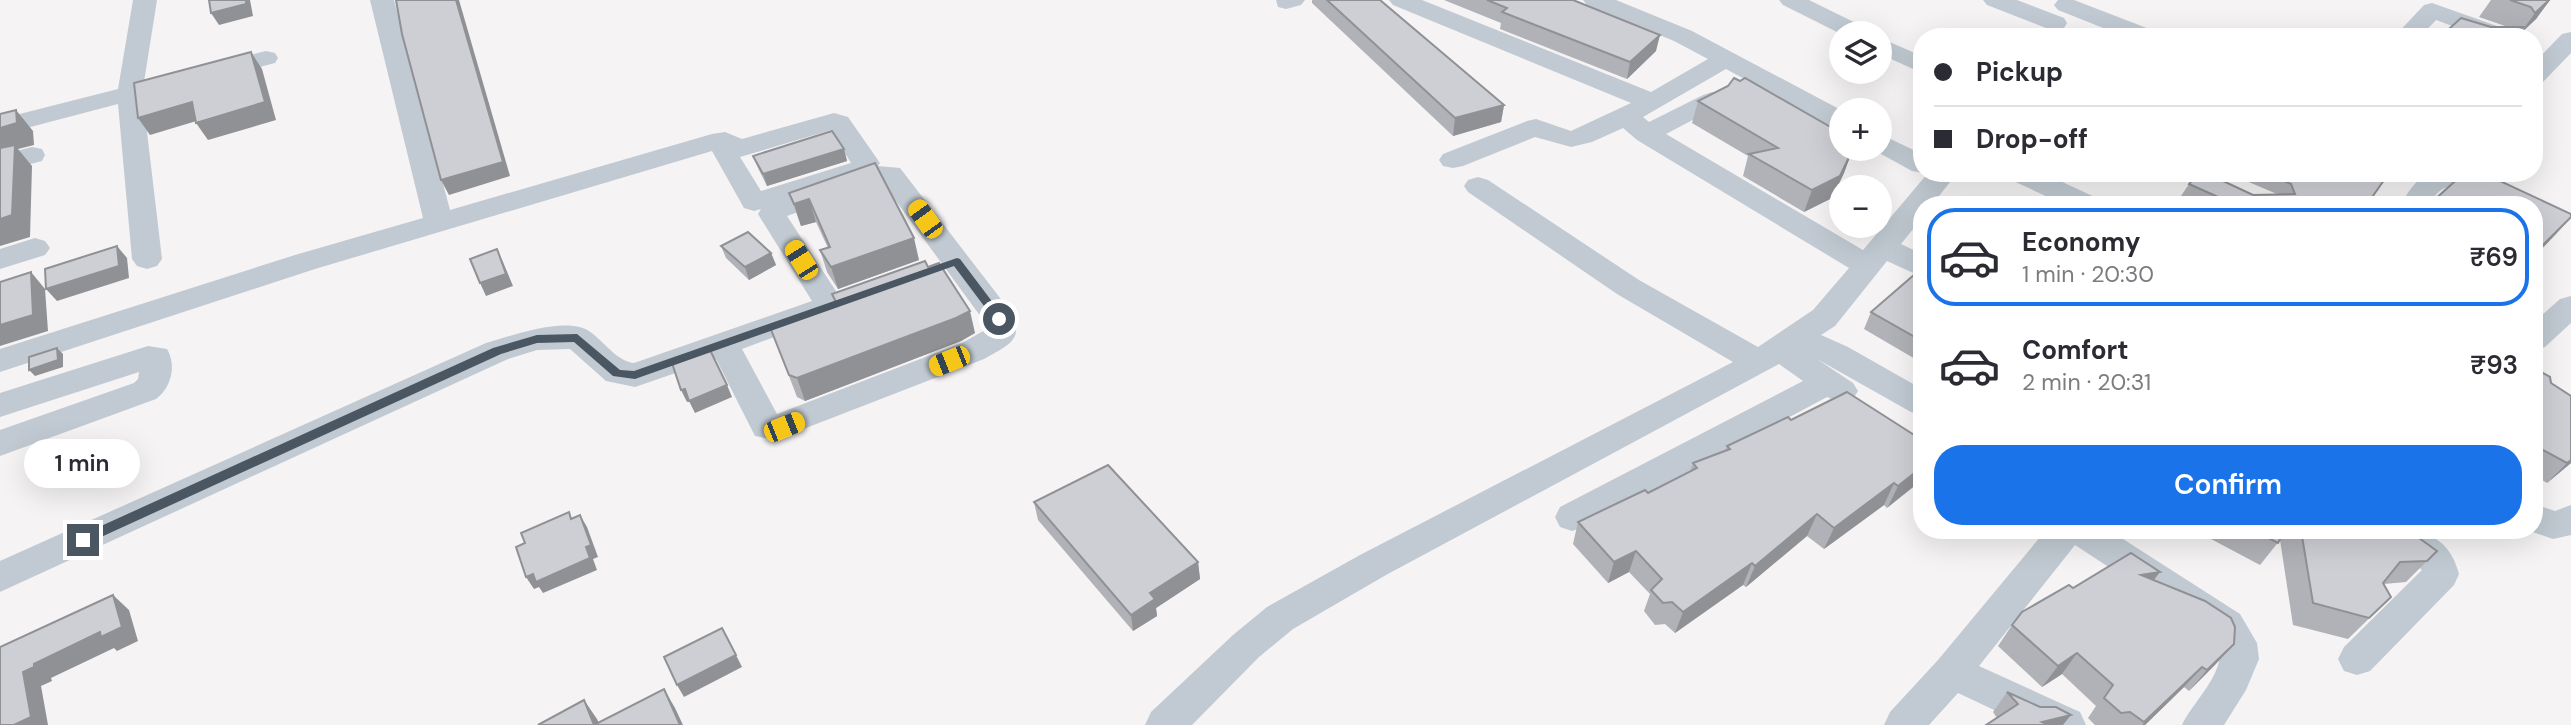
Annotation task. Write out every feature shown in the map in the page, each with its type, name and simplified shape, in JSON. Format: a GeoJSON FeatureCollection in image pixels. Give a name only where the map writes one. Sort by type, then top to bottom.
{"type":"FeatureCollection","features":[{"type":"Feature","properties":{"kind":"street"},"geometry":{"type":"LineString","coordinates":[[145,0],[130,92],[147,259]]}},
{"type":"Feature","properties":{"kind":"street"},"geometry":{"type":"LineString","coordinates":[[382,0],[439,223]]}},
{"type":"Feature","properties":{"kind":"street"},"geometry":{"type":"LineString","coordinates":[[1376,0],[1417,34]]}},
{"type":"Feature","properties":{"kind":"street"},"geometry":{"type":"LineString","coordinates":[[1401,0],[1650,102]]}},
{"type":"Feature","properties":{"kind":"street"},"geometry":{"type":"LineString","coordinates":[[1595,0],[1683,36],[1829,115]]}},
{"type":"Feature","properties":{"kind":"street"},"geometry":{"type":"LineString","coordinates":[[1791,0],[1833,21]]}},
{"type":"Feature","properties":{"kind":"street"},"geometry":{"type":"LineString","coordinates":[[1995,0],[2110,28]]}},
{"type":"Feature","properties":{"kind":"street"},"geometry":{"type":"LineString","coordinates":[[2415,28],[2432,10],[2481,28]]}},
{"type":"Feature","properties":{"kind":"street"},"geometry":{"type":"LineString","coordinates":[[2543,66],[2560,44]]}},
{"type":"Feature","properties":{"kind":"street"},"geometry":{"type":"LineString","coordinates":[[1892,51],[1913,62]]}},
{"type":"Feature","properties":{"kind":"street"},"geometry":{"type":"LineString","coordinates":[[0,127],[266,58]]}},
{"type":"Feature","properties":{"kind":"street"},"geometry":{"type":"LineString","coordinates":[[1453,160],[1528,128],[1535,127],[1574,140],[1625,116],[1726,59]]}},
{"type":"Feature","properties":{"kind":"street"},"geometry":{"type":"LineString","coordinates":[[1646,134],[1712,100]]}},
{"type":"Feature","properties":{"kind":"street"},"geometry":{"type":"LineString","coordinates":[[1508,111],[1528,128]]}},
{"type":"Feature","properties":{"kind":"street"},"geometry":{"type":"LineString","coordinates":[[1625,116],[1646,134],[1874,256],[1913,265]]}},
{"type":"Feature","properties":{"kind":"street"},"geometry":{"type":"LineString","coordinates":[[0,361],[191,298],[720,140],[729,142],[733,148],[738,149],[834,121],[839,123],[866,163],[861,169],[754,202],[724,153],[733,148]]}},
{"type":"Feature","properties":{"kind":"street"},"geometry":{"type":"LineString","coordinates":[[1892,151],[1913,166]]}},
{"type":"Feature","properties":{"kind":"street"},"geometry":{"type":"LineString","coordinates":[[0,164],[32,155]]}},
{"type":"Feature","properties":{"kind":"street"},"geometry":{"type":"LineString","coordinates":[[0,577],[497,351],[537,339],[577,338],[617,373],[635,375],[843,300],[772,214],[775,210],[882,173],[890,174],[944,265],[999,319],[1001,335],[973,351],[784,427],[766,427],[724,344]]}},
{"type":"Feature","properties":{"kind":"street"},"geometry":{"type":"LineString","coordinates":[[1922,196],[1933,182]]}},
{"type":"Feature","properties":{"kind":"street"},"geometry":{"type":"LineString","coordinates":[[2039,182],[2070,196]]}},
{"type":"Feature","properties":{"kind":"street"},"geometry":{"type":"LineString","coordinates":[[2417,196],[2425,186],[2433,182]]}},
{"type":"Feature","properties":{"kind":"street"},"geometry":{"type":"LineString","coordinates":[[2473,182],[2508,196]]}},
{"type":"Feature","properties":{"kind":"street"},"geometry":{"type":"LineString","coordinates":[[1478,186],[1628,287],[1789,342],[1913,378]]}},
{"type":"Feature","properties":{"kind":"street"},"geometry":{"type":"LineString","coordinates":[[1165,725],[1246,646],[1280,618],[1373,565],[1789,342],[1874,256],[1913,207]]}},
{"type":"Feature","properties":{"kind":"street"},"geometry":{"type":"LineString","coordinates":[[0,259],[35,248]]}},
{"type":"Feature","properties":{"kind":"street"},"geometry":{"type":"LineString","coordinates":[[2543,331],[2571,306]]}},
{"type":"Feature","properties":{"kind":"street"},"geometry":{"type":"LineString","coordinates":[[1789,342],[1828,382],[1862,404]]}},
{"type":"Feature","properties":{"kind":"street"},"geometry":{"type":"LineString","coordinates":[[1789,342],[1837,355],[1913,399]]}},
{"type":"Feature","properties":{"kind":"street"},"geometry":{"type":"LineString","coordinates":[[0,405],[148,357],[156,357],[154,384],[145,391],[0,443]]}},
{"type":"Feature","properties":{"kind":"street"},"geometry":{"type":"LineString","coordinates":[[1572,517],[1828,382]]}},
{"type":"Feature","properties":{"kind":"street"},"geometry":{"type":"LineString","coordinates":[[2543,521],[2562,526],[2571,519]]}},
{"type":"Feature","properties":{"kind":"street"},"geometry":{"type":"LineString","coordinates":[[1903,725],[1952,672],[2060,539]]}},
{"type":"Feature","properties":{"kind":"street"},"geometry":{"type":"LineString","coordinates":[[2094,539],[2227,625],[2236,638],[2241,651],[2239,667],[2202,725]]}},
{"type":"Feature","properties":{"kind":"street"},"geometry":{"type":"LineString","coordinates":[[2357,659],[2441,574],[2441,566],[2431,556],[2401,539]]}},
{"type":"Feature","properties":{"kind":"street"},"geometry":{"type":"LineString","coordinates":[[1952,672],[2066,725]]}},
{"type":"Feature","properties":{"kind":"building"},"geometry":{"type":"Polygon","coordinates":[[[209,0],[246,0],[246,4],[211,13],[209,0]]]}},
{"type":"Feature","properties":{"kind":"building"},"geometry":{"type":"Polygon","coordinates":[[[396,0],[456,0],[503,162],[441,180],[402,34],[396,0]]]}},
{"type":"Feature","properties":{"kind":"building"},"geometry":{"type":"Polygon","coordinates":[[[1327,0],[1380,0],[1504,105],[1455,118],[1327,0]]]}},
{"type":"Feature","properties":{"kind":"building"},"geometry":{"type":"Polygon","coordinates":[[[1487,0],[1573,0],[1660,35],[1630,62],[1502,12],[1507,8],[1487,0]]]}},
{"type":"Feature","properties":{"kind":"building"},"geometry":{"type":"Polygon","coordinates":[[[2510,0],[2549,0],[2535,13],[2531,7],[2510,0]]]}},
{"type":"Feature","properties":{"kind":"building"},"geometry":{"type":"Polygon","coordinates":[[[2461,18],[2491,27],[2523,27],[2522,28],[2450,28],[2461,18]]]}},
{"type":"Feature","properties":{"kind":"building"},"geometry":{"type":"Polygon","coordinates":[[[251,52],[265,102],[196,123],[192,102],[138,118],[134,83],[251,52]]]}},
{"type":"Feature","properties":{"kind":"building"},"geometry":{"type":"Polygon","coordinates":[[[1734,78],[1740,81],[1745,78],[1829,126],[1829,161],[1847,161],[1840,175],[1829,175],[1829,182],[1812,190],[1749,154],[1778,148],[1698,101],[1728,86],[1734,78]]]}},
{"type":"Feature","properties":{"kind":"building"},"geometry":{"type":"Polygon","coordinates":[[[16,110],[17,123],[0,128],[0,114],[16,110]]]}},
{"type":"Feature","properties":{"kind":"building"},"geometry":{"type":"Polygon","coordinates":[[[832,131],[844,149],[763,174],[753,156],[832,131]]]}},
{"type":"Feature","properties":{"kind":"building"},"geometry":{"type":"Polygon","coordinates":[[[15,145],[12,215],[0,219],[0,148],[15,145]]]}},
{"type":"Feature","properties":{"kind":"building"},"geometry":{"type":"Polygon","coordinates":[[[875,163],[914,238],[831,267],[820,250],[830,247],[809,199],[794,204],[789,193],[875,163]]]}},
{"type":"Feature","properties":{"kind":"building"},"geometry":{"type":"Polygon","coordinates":[[[2225,182],[2253,195],[2295,194],[2291,184],[2287,182],[2383,182],[2373,196],[2216,196],[2189,184],[2225,182]]]}},
{"type":"Feature","properties":{"kind":"building"},"geometry":{"type":"Polygon","coordinates":[[[2454,182],[2502,182],[2532,196],[2439,196],[2454,182]]]}},
{"type":"Feature","properties":{"kind":"building"},"geometry":{"type":"Polygon","coordinates":[[[2543,201],[2571,214],[2543,245],[2543,201]]]}},
{"type":"Feature","properties":{"kind":"building"},"geometry":{"type":"Polygon","coordinates":[[[748,232],[771,253],[745,267],[721,246],[748,232]]]}},
{"type":"Feature","properties":{"kind":"building"},"geometry":{"type":"Polygon","coordinates":[[[117,246],[119,266],[46,289],[45,269],[117,246]]]}},
{"type":"Feature","properties":{"kind":"building"},"geometry":{"type":"Polygon","coordinates":[[[497,249],[506,274],[480,283],[470,259],[497,249]]]}},
{"type":"Feature","properties":{"kind":"building"},"geometry":{"type":"Polygon","coordinates":[[[925,261],[928,267],[939,263],[970,311],[797,378],[789,375],[770,327],[836,302],[832,294],[925,261]]]}},
{"type":"Feature","properties":{"kind":"building"},"geometry":{"type":"Polygon","coordinates":[[[31,272],[33,315],[0,325],[0,282],[31,272]]]}},
{"type":"Feature","properties":{"kind":"building"},"geometry":{"type":"Polygon","coordinates":[[[1913,276],[1913,336],[1871,312],[1913,276]]]}},
{"type":"Feature","properties":{"kind":"building"},"geometry":{"type":"Polygon","coordinates":[[[57,348],[58,360],[29,370],[29,357],[57,348]]]}},
{"type":"Feature","properties":{"kind":"building"},"geometry":{"type":"Polygon","coordinates":[[[710,350],[727,385],[689,401],[685,389],[681,390],[672,363],[710,350]]]}},
{"type":"Feature","properties":{"kind":"building"},"geometry":{"type":"Polygon","coordinates":[[[2543,373],[2550,377],[2551,383],[2571,396],[2571,460],[2567,463],[2543,450],[2543,373]]]}},
{"type":"Feature","properties":{"kind":"building"},"geometry":{"type":"Polygon","coordinates":[[[1847,392],[1913,434],[1913,474],[1898,486],[1894,483],[1834,528],[1817,514],[1755,566],[1752,563],[1683,612],[1672,602],[1663,603],[1651,590],[1662,579],[1636,551],[1614,562],[1578,522],[1645,490],[1648,493],[1697,468],[1693,463],[1730,449],[1727,446],[1788,417],[1791,420],[1847,392]]]}},
{"type":"Feature","properties":{"kind":"building"},"geometry":{"type":"Polygon","coordinates":[[[1108,465],[1198,562],[1150,593],[1155,599],[1131,615],[1034,502],[1108,465]]]}},
{"type":"Feature","properties":{"kind":"building"},"geometry":{"type":"Polygon","coordinates":[[[569,512],[571,519],[580,515],[591,545],[586,547],[590,558],[536,582],[533,574],[526,577],[516,547],[525,543],[521,533],[569,512]]]}},
{"type":"Feature","properties":{"kind":"building"},"geometry":{"type":"Polygon","coordinates":[[[2302,539],[2420,539],[2437,551],[2427,561],[2400,562],[2383,583],[2391,597],[2369,618],[2313,603],[2302,539]]]}},
{"type":"Feature","properties":{"kind":"building"},"geometry":{"type":"Polygon","coordinates":[[[2131,553],[2160,572],[2141,575],[2205,601],[2231,618],[2235,627],[2234,644],[2207,670],[2202,667],[2144,722],[2130,712],[2121,713],[2104,698],[2113,685],[2077,653],[2058,666],[2012,625],[2022,612],[2069,585],[2073,588],[2131,553]]]}},
{"type":"Feature","properties":{"kind":"building"},"geometry":{"type":"Polygon","coordinates":[[[113,595],[122,627],[101,637],[100,632],[23,672],[31,717],[14,725],[0,725],[0,647],[113,595]]]}},
{"type":"Feature","properties":{"kind":"building"},"geometry":{"type":"Polygon","coordinates":[[[722,628],[736,655],[677,685],[664,657],[722,628]]]}},
{"type":"Feature","properties":{"kind":"building"},"geometry":{"type":"Polygon","coordinates":[[[664,689],[680,725],[594,725],[664,689]]]}},
{"type":"Feature","properties":{"kind":"building"},"geometry":{"type":"Polygon","coordinates":[[[2007,692],[2040,707],[2056,707],[2071,715],[2042,722],[2049,725],[1986,725],[2018,704],[2007,692]]]}},
{"type":"Feature","properties":{"kind":"building"},"geometry":{"type":"Polygon","coordinates":[[[584,700],[594,725],[538,725],[584,700]]]}},
{"type":"Feature","properties":{"kind":"route"},"geometry":{"type":"LineString","coordinates":[[83,540],[497,351],[537,339],[577,338],[617,373],[635,375],[957,261],[999,319]]}}]}
